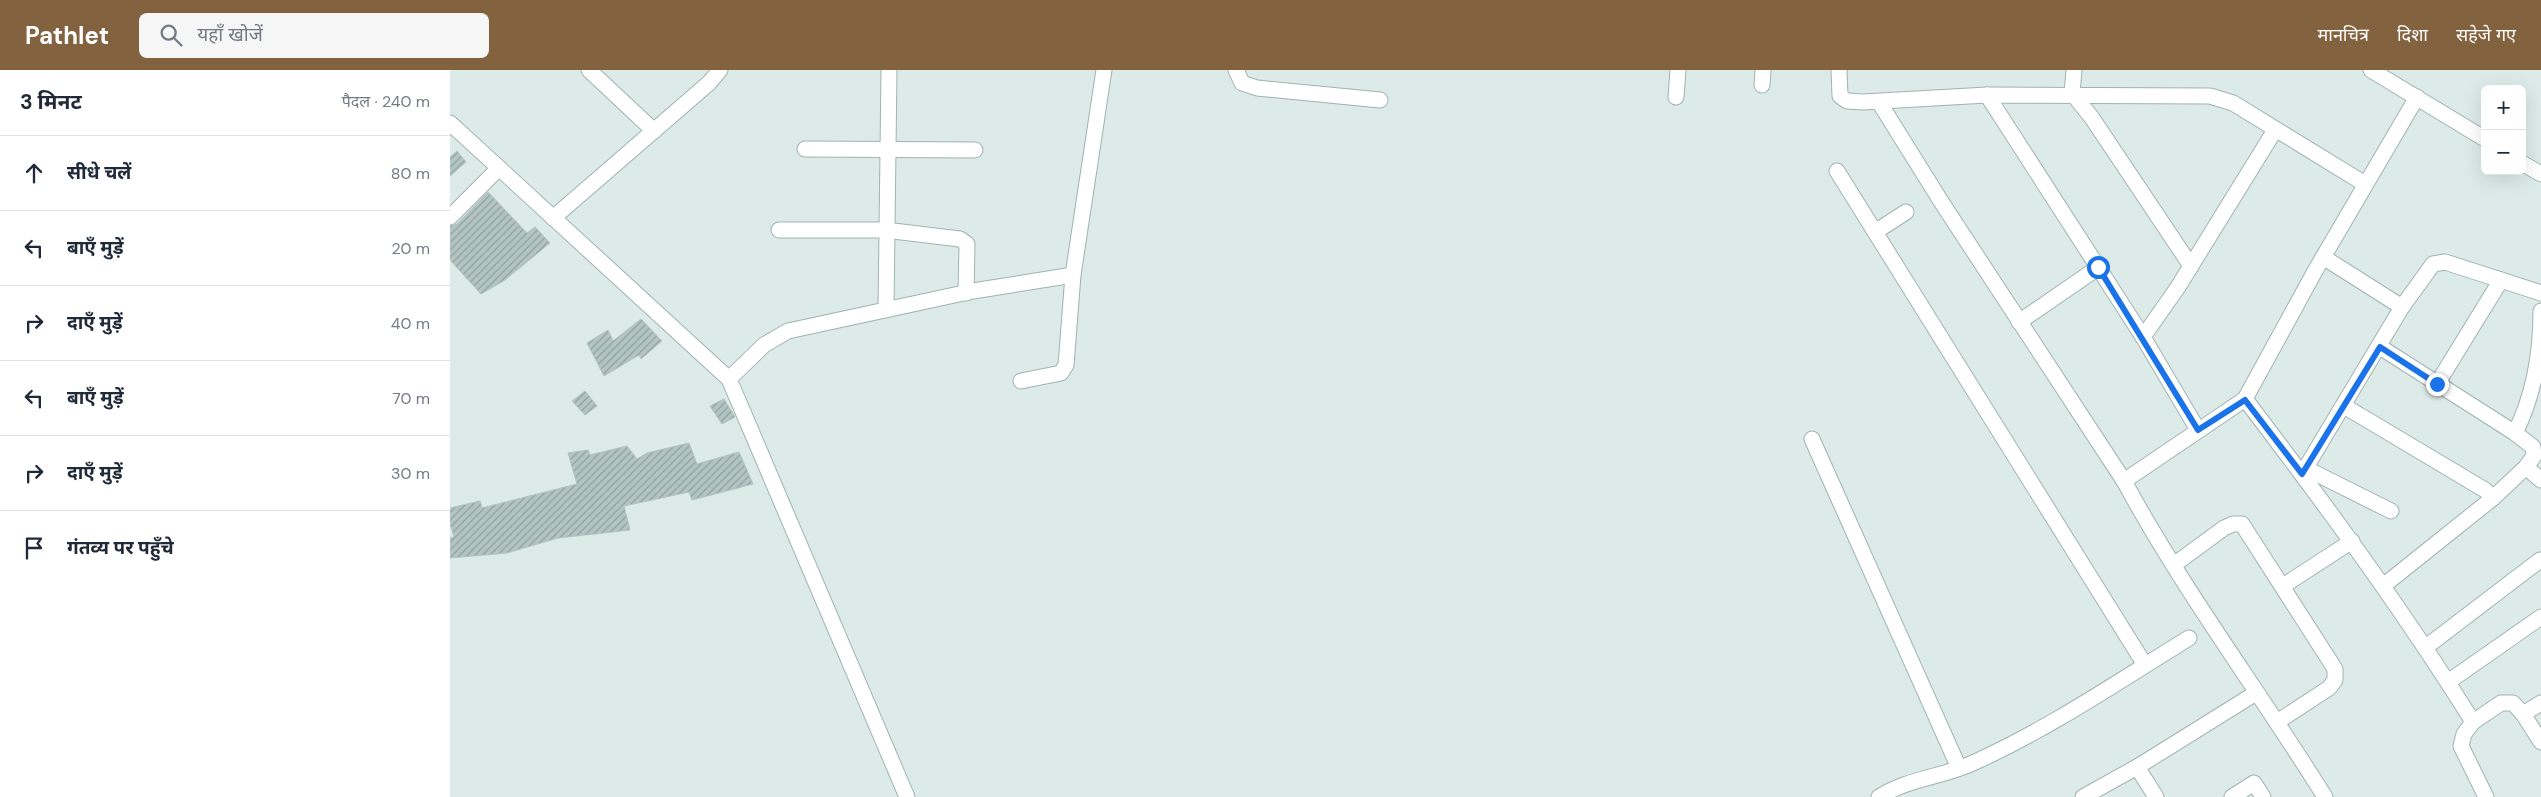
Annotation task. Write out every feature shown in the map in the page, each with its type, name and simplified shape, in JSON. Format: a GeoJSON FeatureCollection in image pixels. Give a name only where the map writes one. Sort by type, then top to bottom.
{"type":"FeatureCollection","features":[{"type":"Feature","properties":{"kind":"street"},"geometry":{"type":"LineString","coordinates":[[589,70],[654,131]]}},
{"type":"Feature","properties":{"kind":"street"},"geometry":{"type":"LineString","coordinates":[[553,218],[709,83],[720,70]]}},
{"type":"Feature","properties":{"kind":"street"},"geometry":{"type":"LineString","coordinates":[[886,310],[885,230],[889,70]]}},
{"type":"Feature","properties":{"kind":"street"},"geometry":{"type":"LineString","coordinates":[[1021,381],[1062,373],[1066,365],[1073,275],[1104,70]]}},
{"type":"Feature","properties":{"kind":"street"},"geometry":{"type":"LineString","coordinates":[[1236,70],[1242,83],[1257,88],[1380,100]]}},
{"type":"Feature","properties":{"kind":"street"},"geometry":{"type":"LineString","coordinates":[[1676,97],[1678,70]]}},
{"type":"Feature","properties":{"kind":"street"},"geometry":{"type":"LineString","coordinates":[[1839,70],[1840,96],[1847,101],[1879,102],[1987,95],[2072,93],[2210,96],[2233,103],[2365,184]]}},
{"type":"Feature","properties":{"kind":"street"},"geometry":{"type":"LineString","coordinates":[[2074,70],[2072,93],[2092,118],[2191,266]]}},
{"type":"Feature","properties":{"kind":"street"},"geometry":{"type":"LineString","coordinates":[[2371,70],[2481,137]]}},
{"type":"Feature","properties":{"kind":"street"},"geometry":{"type":"LineString","coordinates":[[1987,95],[2143,337],[2198,430]]}},
{"type":"Feature","properties":{"kind":"street"},"geometry":{"type":"LineString","coordinates":[[2124,480],[2245,400],[2323,257],[2417,97]]}},
{"type":"Feature","properties":{"kind":"street"},"geometry":{"type":"LineString","coordinates":[[1879,102],[2124,480],[2145,520],[2175,564],[2256,694],[2277,722],[2321,796]]}},
{"type":"Feature","properties":{"kind":"street"},"geometry":{"type":"LineString","coordinates":[[450,124],[729,379],[907,797]]}},
{"type":"Feature","properties":{"kind":"street"},"geometry":{"type":"LineString","coordinates":[[2143,337],[2191,266],[2275,130]]}},
{"type":"Feature","properties":{"kind":"street"},"geometry":{"type":"LineString","coordinates":[[805,149],[975,150]]}},
{"type":"Feature","properties":{"kind":"street"},"geometry":{"type":"LineString","coordinates":[[2526,165],[2541,174]]}},
{"type":"Feature","properties":{"kind":"street"},"geometry":{"type":"LineString","coordinates":[[450,217],[499,168]]}},
{"type":"Feature","properties":{"kind":"street"},"geometry":{"type":"LineString","coordinates":[[1837,172],[2145,665]]}},
{"type":"Feature","properties":{"kind":"street"},"geometry":{"type":"LineString","coordinates":[[1875,232],[1906,212]]}},
{"type":"Feature","properties":{"kind":"street"},"geometry":{"type":"LineString","coordinates":[[779,230],[885,230],[960,238],[967,244],[968,251],[966,293]]}},
{"type":"Feature","properties":{"kind":"street"},"geometry":{"type":"LineString","coordinates":[[2323,257],[2402,307]]}},
{"type":"Feature","properties":{"kind":"street"},"geometry":{"type":"LineString","coordinates":[[2303,471],[2380,347],[2402,307],[2433,264],[2445,262],[2541,293]]}},
{"type":"Feature","properties":{"kind":"street"},"geometry":{"type":"LineString","coordinates":[[2020,322],[2098,267]]}},
{"type":"Feature","properties":{"kind":"street"},"geometry":{"type":"LineString","coordinates":[[729,379],[764,345],[788,331],[966,293],[1073,275]]}},
{"type":"Feature","properties":{"kind":"street"},"geometry":{"type":"LineString","coordinates":[[2437,384],[2500,280]]}},
{"type":"Feature","properties":{"kind":"street"},"geometry":{"type":"LineString","coordinates":[[2515,433],[2527,409],[2535,379],[2541,335],[2541,311]]}},
{"type":"Feature","properties":{"kind":"street"},"geometry":{"type":"LineString","coordinates":[[2380,347],[2515,433],[2533,447],[2534,456],[2526,467],[2493,498],[2384,586]]}},
{"type":"Feature","properties":{"kind":"street"},"geometry":{"type":"LineString","coordinates":[[2245,400],[2303,471],[2426,647],[2473,722]]}},
{"type":"Feature","properties":{"kind":"street"},"geometry":{"type":"LineString","coordinates":[[2344,406],[2477,485],[2493,498]]}},
{"type":"Feature","properties":{"kind":"street"},"geometry":{"type":"LineString","coordinates":[[1812,440],[1959,768]]}},
{"type":"Feature","properties":{"kind":"street"},"geometry":{"type":"LineString","coordinates":[[2526,467],[2541,480]]}},
{"type":"Feature","properties":{"kind":"street"},"geometry":{"type":"LineString","coordinates":[[2303,471],[2391,511]]}},
{"type":"Feature","properties":{"kind":"street"},"geometry":{"type":"LineString","coordinates":[[2175,564],[2224,528],[2233,524],[2242,524],[2283,586],[2335,670],[2335,680],[2329,688],[2277,722]]}},
{"type":"Feature","properties":{"kind":"street"},"geometry":{"type":"LineString","coordinates":[[2283,586],[2352,541]]}},
{"type":"Feature","properties":{"kind":"street"},"geometry":{"type":"LineString","coordinates":[[2426,647],[2540,560]]}},
{"type":"Feature","properties":{"kind":"street"},"geometry":{"type":"LineString","coordinates":[[2448,682],[2541,617]]}},
{"type":"Feature","properties":{"kind":"street"},"geometry":{"type":"LineString","coordinates":[[1879,797],[1894,787],[1974,763],[2081,706],[2189,638]]}},
{"type":"Feature","properties":{"kind":"street"},"geometry":{"type":"LineString","coordinates":[[2083,797],[2137,767],[2256,694]]}},
{"type":"Feature","properties":{"kind":"street"},"geometry":{"type":"LineString","coordinates":[[2523,714],[2541,703]]}},
{"type":"Feature","properties":{"kind":"street"},"geometry":{"type":"LineString","coordinates":[[2486,797],[2461,746],[2464,734],[2473,722],[2501,704],[2513,704],[2523,714],[2541,742]]}},
{"type":"Feature","properties":{"kind":"street"},"geometry":{"type":"LineString","coordinates":[[2137,767],[2156,797]]}},
{"type":"Feature","properties":{"kind":"street"},"geometry":{"type":"LineString","coordinates":[[2232,797],[2254,783],[2263,797]]}},
{"type":"Feature","properties":{"kind":"building"},"geometry":{"type":"Polygon","coordinates":[[[457,151],[466,162],[450,176],[450,157],[457,151]]]}},
{"type":"Feature","properties":{"kind":"building"},"geometry":{"type":"Polygon","coordinates":[[[488,192],[527,233],[535,227],[550,243],[505,280],[481,294],[450,260],[450,226],[457,224],[488,192]]]}},
{"type":"Feature","properties":{"kind":"building"},"geometry":{"type":"Polygon","coordinates":[[[641,319],[662,341],[641,359],[639,355],[604,376],[587,343],[608,330],[613,341],[641,319]]]}},
{"type":"Feature","properties":{"kind":"building"},"geometry":{"type":"Polygon","coordinates":[[[585,391],[597,406],[585,415],[572,401],[585,391]]]}},
{"type":"Feature","properties":{"kind":"building"},"geometry":{"type":"Polygon","coordinates":[[[724,399],[735,417],[722,424],[710,406],[724,399]]]}},
{"type":"Feature","properties":{"kind":"building"},"geometry":{"type":"Polygon","coordinates":[[[689,443],[697,464],[739,452],[753,484],[692,500],[689,492],[624,506],[630,530],[558,538],[507,553],[450,558],[450,538],[454,537],[450,524],[450,508],[480,501],[482,508],[577,484],[568,453],[588,450],[590,455],[627,446],[637,459],[647,453],[689,443]]]}},
{"type":"Feature","properties":{"kind":"route"},"geometry":{"type":"LineString","coordinates":[[2098,267],[2143,337],[2198,430],[2245,400],[2302,474],[2380,347],[2437,384]]}}]}
